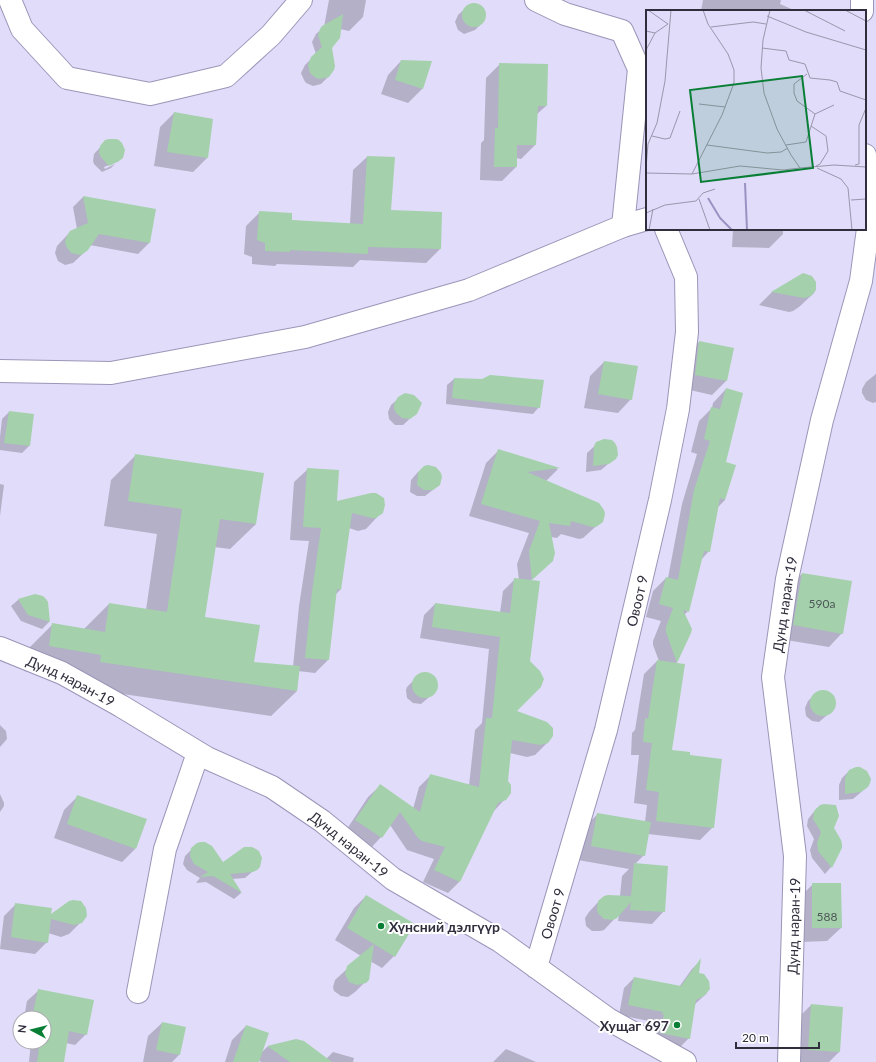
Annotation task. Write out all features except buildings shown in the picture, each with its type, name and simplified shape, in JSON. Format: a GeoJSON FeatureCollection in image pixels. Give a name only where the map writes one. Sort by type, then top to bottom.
{"type":"FeatureCollection","features":[{"type":"Feature","properties":{"kind":"street"},"geometry":{"type":"LineString","coordinates":[[10,0],[22,29],[67,78],[150,94],[226,76],[272,35],[301,0]]}},
{"type":"Feature","properties":{"kind":"street"},"geometry":{"type":"LineString","coordinates":[[536,0],[565,14],[622,31],[639,69],[622,226]]}},
{"type":"Feature","properties":{"kind":"street","name":"Дунд наран-19"},"geometry":{"type":"LineString","coordinates":[[789,1062],[795,856],[773,677],[787,579],[822,420],[861,281],[873,191],[866,160]]}},
{"type":"Feature","properties":{"kind":"street"},"geometry":{"type":"LineString","coordinates":[[0,371],[111,373],[305,336],[469,290],[622,226],[646,219]]}},
{"type":"Feature","properties":{"kind":"street","name":"Овоот 9"},"geometry":{"type":"LineString","coordinates":[[536,967],[606,730],[660,500],[678,409],[687,332],[686,277],[666,230]]}},
{"type":"Feature","properties":{"kind":"street","name":"Дунд наран-19"},"geometry":{"type":"LineString","coordinates":[[0,648],[62,673],[121,706],[207,758],[272,787],[322,821],[393,879],[500,941],[608,1019],[685,1062]]}},
{"type":"Feature","properties":{"kind":"street"},"geometry":{"type":"LineString","coordinates":[[138,992],[165,849],[198,753]]}},
{"type":"Feature","properties":{"kind":"place","name":"Хүнсний дэлгүүр"},"geometry":{"type":"Point","coordinates":[381,926]}},
{"type":"Feature","properties":{"kind":"place","name":"Хущаг 697"},"geometry":{"type":"Point","coordinates":[677,1025]}}]}
